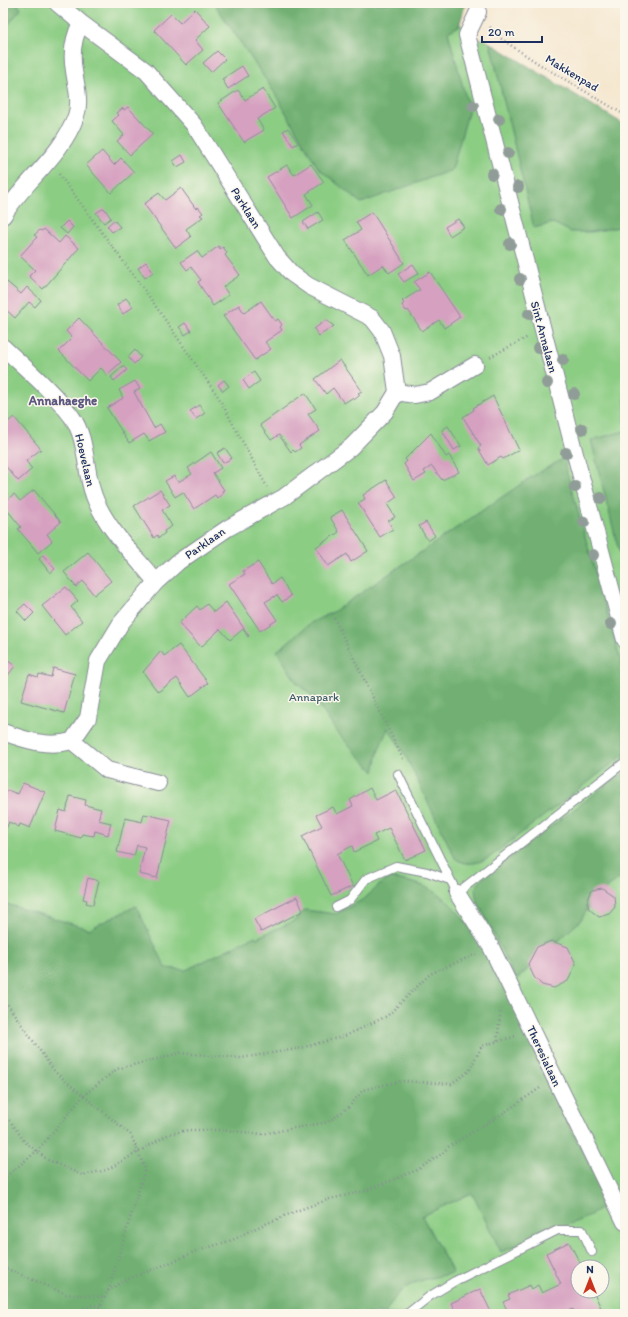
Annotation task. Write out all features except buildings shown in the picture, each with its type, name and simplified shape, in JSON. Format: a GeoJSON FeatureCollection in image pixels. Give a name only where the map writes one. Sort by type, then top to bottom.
{"type":"FeatureCollection","features":[{"type":"Feature","properties":{"kind":"street","name":"Parklaan"},"geometry":{"type":"LineString","coordinates":[[57,3],[81,23],[146,71],[194,125],[277,257],[292,274],[309,286],[372,318],[382,331],[392,356],[397,392],[385,412],[351,447],[284,497],[228,528],[178,562],[156,582],[121,623],[98,661],[88,718],[72,741]]}},
{"type":"Feature","properties":{"kind":"street","name":"Sint Annalaan"},"geometry":{"type":"LineString","coordinates":[[478,12],[467,35],[543,331],[625,640]]}},
{"type":"Feature","properties":{"kind":"street"},"geometry":{"type":"LineString","coordinates":[[3,216],[9,206],[46,164],[68,133],[77,114],[78,89],[73,69],[73,50],[74,38],[81,23]]}},
{"type":"Feature","properties":{"kind":"street","name":"Hoevelaan"},"geometry":{"type":"LineString","coordinates":[[3,347],[72,417],[81,434],[93,494],[101,513],[156,582]]}},
{"type":"Feature","properties":{"kind":"street"},"geometry":{"type":"LineString","coordinates":[[397,392],[415,395],[430,392],[475,365]]}},
{"type":"Feature","properties":{"kind":"street"},"geometry":{"type":"LineString","coordinates":[[3,732],[26,741],[55,745],[72,741],[107,770],[158,783]]}},
{"type":"Feature","properties":{"kind":"street","name":"Theresialaan"},"geometry":{"type":"LineString","coordinates":[[453,887],[491,947],[625,1222]]}},
{"type":"Feature","properties":{"kind":"lane"},"geometry":{"type":"LineString","coordinates":[[453,887],[625,762]]}},
{"type":"Feature","properties":{"kind":"lane"},"geometry":{"type":"LineString","coordinates":[[398,774],[453,887]]}},
{"type":"Feature","properties":{"kind":"lane"},"geometry":{"type":"LineString","coordinates":[[336,907],[350,900],[366,879],[396,866],[427,872],[453,887]]}},
{"type":"Feature","properties":{"kind":"lane"},"geometry":{"type":"LineString","coordinates":[[407,1314],[430,1296],[455,1281],[558,1230],[582,1230],[592,1252]]}},
{"type":"Feature","properties":{"kind":"path","name":"Makkenpad"},"geometry":{"type":"LineString","coordinates":[[478,12],[500,38],[539,64],[625,115]]}},
{"type":"Feature","properties":{"kind":"path"},"geometry":{"type":"LineString","coordinates":[[46,164],[59,174],[66,183],[220,398],[275,502]]}},
{"type":"Feature","properties":{"kind":"path"},"geometry":{"type":"LineString","coordinates":[[475,365],[524,338],[543,331]]}},
{"type":"Feature","properties":{"kind":"path"},"geometry":{"type":"LineString","coordinates":[[334,618],[408,770],[398,774]]}},
{"type":"Feature","properties":{"kind":"path"},"geometry":{"type":"LineString","coordinates":[[3,1179],[37,1151],[84,1095],[117,1069],[180,1053],[240,1058],[297,1049],[345,1036],[387,1016],[430,974],[491,947]]}},
{"type":"Feature","properties":{"kind":"path"},"geometry":{"type":"LineString","coordinates":[[3,1115],[11,1122],[24,1141],[37,1151],[59,1166],[82,1175],[107,1170],[137,1151],[169,1134],[188,1130],[223,1130],[262,1134],[328,1122],[349,1107],[363,1090],[405,1081],[451,1084],[469,1071],[482,1046],[496,1041],[503,993],[511,988]]}},
{"type":"Feature","properties":{"kind":"path"},"geometry":{"type":"LineString","coordinates":[[3,998],[55,1072],[131,1135],[145,1169],[108,1291],[96,1314]]}},
{"type":"Feature","properties":{"kind":"path"},"geometry":{"type":"LineString","coordinates":[[108,1291],[123,1281],[194,1252],[235,1239],[251,1230],[299,1210],[330,1199],[365,1191],[417,1170],[443,1153],[448,1147],[531,1094],[554,1077]]}},
{"type":"Feature","properties":{"kind":"path"},"geometry":{"type":"LineString","coordinates":[[3,1267],[66,1294],[105,1297]]}},
{"type":"Feature","properties":{"kind":"path"},"geometry":{"type":"LineString","coordinates":[[73,1314],[83,1308],[94,1305],[100,1306]]}},
{"type":"Feature","properties":{"kind":"green space","name":"Annapark"},"geometry":{"type":"Polygon","coordinates":[[[3,3],[456,3],[456,21],[479,40],[483,39],[490,43],[491,49],[625,127],[625,1314],[3,1314],[3,3]]]}},
{"type":"Feature","properties":{"kind":"green space"},"geometry":{"type":"Polygon","coordinates":[[[3,3],[17,3],[21,9],[3,31],[3,3]]]}},
{"type":"Feature","properties":{"kind":"green space"},"geometry":{"type":"Polygon","coordinates":[[[214,3],[464,3],[465,5],[459,26],[448,32],[469,109],[452,170],[361,203],[318,168],[274,92],[214,3]]]}},
{"type":"Feature","properties":{"kind":"green space"},"geometry":{"type":"Polygon","coordinates":[[[490,43],[625,125],[625,226],[591,232],[571,232],[553,223],[534,228],[490,43]]]}},
{"type":"Feature","properties":{"kind":"green space"},"geometry":{"type":"Polygon","coordinates":[[[625,431],[625,575],[591,440],[625,431]]]}},
{"type":"Feature","properties":{"kind":"green space"},"geometry":{"type":"Polygon","coordinates":[[[571,454],[565,466],[625,676],[625,754],[490,857],[472,863],[459,861],[455,858],[404,753],[388,728],[379,749],[374,772],[336,731],[314,698],[297,683],[277,651],[312,622],[333,612],[533,476],[571,454]]]}},
{"type":"Feature","properties":{"kind":"green space"},"geometry":{"type":"Polygon","coordinates":[[[621,774],[625,775],[625,874],[593,899],[581,920],[516,980],[476,898],[475,888],[484,877],[621,774]]]}},
{"type":"Feature","properties":{"kind":"green space"},"geometry":{"type":"Polygon","coordinates":[[[391,878],[412,882],[432,890],[452,906],[472,930],[507,991],[562,1112],[605,1193],[604,1201],[599,1210],[585,1218],[501,1252],[472,1193],[422,1216],[453,1273],[421,1281],[405,1288],[391,1303],[385,1314],[3,1314],[3,903],[89,929],[136,906],[166,968],[186,970],[255,936],[256,938],[294,921],[305,910],[336,914],[364,899],[383,882],[391,878]]]}},
{"type":"Feature","properties":{"kind":"district","name":"Annahaeghe"},"geometry":{"type":"Point","coordinates":[63,400]}}]}
